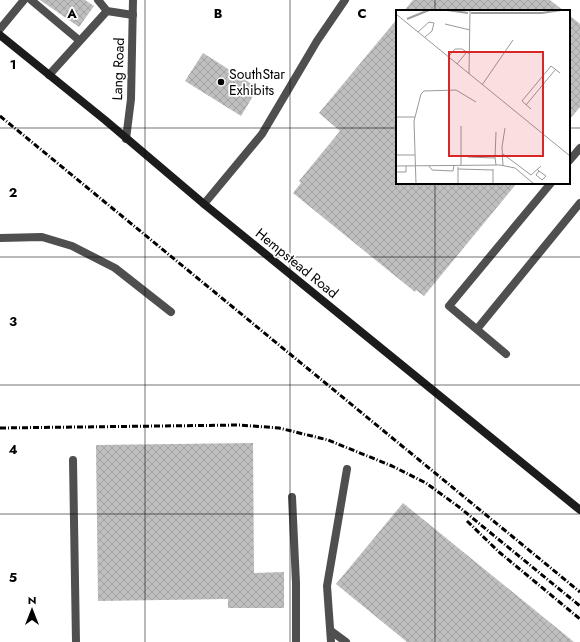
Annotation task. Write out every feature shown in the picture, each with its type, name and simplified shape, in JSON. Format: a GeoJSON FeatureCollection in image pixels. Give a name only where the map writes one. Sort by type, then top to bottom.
{"type":"FeatureCollection","features":[{"type":"Feature","properties":{"kind":"main road","name":"Hempstead Road"},"geometry":{"type":"LineString","coordinates":[[0,35],[49,74],[204,204],[580,510]]}},
{"type":"Feature","properties":{"kind":"street"},"geometry":{"type":"LineString","coordinates":[[0,29],[24,0]]}},
{"type":"Feature","properties":{"kind":"street"},"geometry":{"type":"LineString","coordinates":[[31,0],[80,41]]}},
{"type":"Feature","properties":{"kind":"street"},"geometry":{"type":"LineString","coordinates":[[98,0],[107,11],[133,15]]}},
{"type":"Feature","properties":{"kind":"street","name":"Lang Road"},"geometry":{"type":"LineString","coordinates":[[126,139],[131,99],[133,0]]}},
{"type":"Feature","properties":{"kind":"street"},"geometry":{"type":"LineString","coordinates":[[204,204],[262,134],[317,41],[345,0]]}},
{"type":"Feature","properties":{"kind":"street"},"geometry":{"type":"LineString","coordinates":[[49,74],[107,11]]}},
{"type":"Feature","properties":{"kind":"street"},"geometry":{"type":"LineString","coordinates":[[570,160],[580,148]]}},
{"type":"Feature","properties":{"kind":"street"},"geometry":{"type":"LineString","coordinates":[[506,354],[449,306],[550,184]]}},
{"type":"Feature","properties":{"kind":"street"},"geometry":{"type":"LineString","coordinates":[[477,329],[580,203]]}},
{"type":"Feature","properties":{"kind":"street"},"geometry":{"type":"LineString","coordinates":[[0,238],[42,236],[72,246],[115,268],[170,312]]}},
{"type":"Feature","properties":{"kind":"street"},"geometry":{"type":"LineString","coordinates":[[73,460],[76,642]]}},
{"type":"Feature","properties":{"kind":"street"},"geometry":{"type":"LineString","coordinates":[[332,642],[327,586],[347,469]]}},
{"type":"Feature","properties":{"kind":"street"},"geometry":{"type":"LineString","coordinates":[[292,498],[296,583],[296,642]]}},
{"type":"Feature","properties":{"kind":"street"},"geometry":{"type":"LineString","coordinates":[[331,631],[346,642]]}},
{"type":"Feature","properties":{"kind":"building"},"geometry":{"type":"Polygon","coordinates":[[[40,0],[85,0],[94,6],[79,27],[40,0]]]}},
{"type":"Feature","properties":{"kind":"building"},"geometry":{"type":"Polygon","coordinates":[[[413,0],[550,0],[563,10],[405,10],[413,0]]]}},
{"type":"Feature","properties":{"kind":"building"},"geometry":{"type":"Polygon","coordinates":[[[570,16],[580,24],[580,107],[570,119],[570,16]]]}},
{"type":"Feature","properties":{"kind":"building"},"geometry":{"type":"Polygon","coordinates":[[[396,20],[396,184],[516,184],[424,296],[416,290],[415,292],[293,193],[301,183],[299,181],[340,131],[319,113],[396,20]]]}},
{"type":"Feature","properties":{"kind":"building"},"geometry":{"type":"Polygon","coordinates":[[[203,53],[258,88],[241,116],[185,81],[203,53]]]}},
{"type":"Feature","properties":{"kind":"building"},"geometry":{"type":"Polygon","coordinates":[[[253,443],[254,573],[284,572],[284,608],[228,608],[228,599],[98,601],[96,445],[253,443]]]}},
{"type":"Feature","properties":{"kind":"building"},"geometry":{"type":"Polygon","coordinates":[[[403,503],[574,642],[407,642],[336,584],[403,503]]]}},
{"type":"Feature","properties":{"kind":"railway"},"geometry":{"type":"LineString","coordinates":[[0,116],[580,592]]}},
{"type":"Feature","properties":{"kind":"railway"},"geometry":{"type":"LineString","coordinates":[[0,428],[239,425],[279,428],[328,440],[392,466],[426,483],[459,507],[580,606]]}},
{"type":"Feature","properties":{"kind":"railway"},"geometry":{"type":"LineString","coordinates":[[467,521],[499,552],[580,619]]}},
{"type":"Feature","properties":{"kind":"place","name":"SouthStar Exhibits"},"geometry":{"type":"Point","coordinates":[221,82]}}]}
